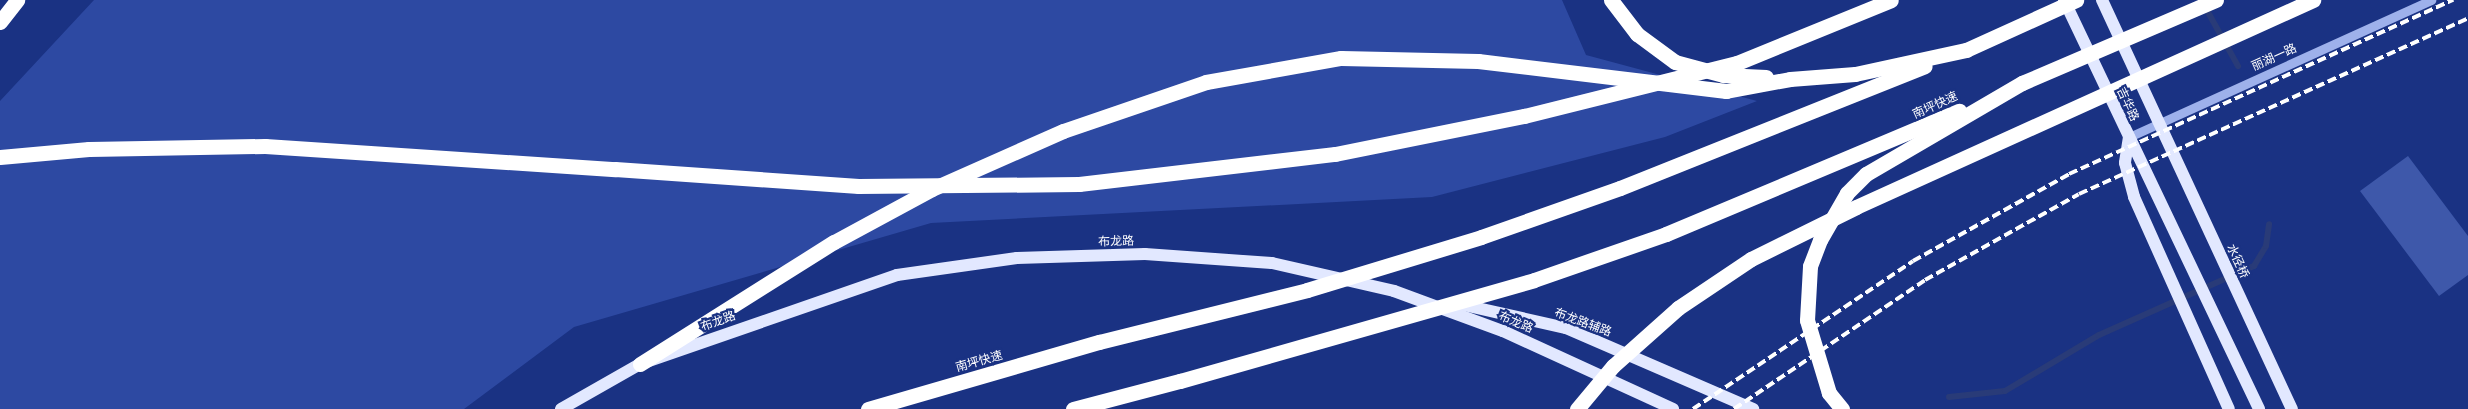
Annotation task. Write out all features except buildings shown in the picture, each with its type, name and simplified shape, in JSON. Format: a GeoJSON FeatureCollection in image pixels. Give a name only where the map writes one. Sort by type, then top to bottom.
{"type":"FeatureCollection","features":[{"type":"Feature","properties":{"kind":"highway"},"geometry":{"type":"LineString","coordinates":[[0,22],[17,0]]}},
{"type":"Feature","properties":{"kind":"highway"},"geometry":{"type":"LineString","coordinates":[[1611,0],[1636,34],[1675,62],[1724,75],[1790,79]]}},
{"type":"Feature","properties":{"kind":"highway"},"geometry":{"type":"LineString","coordinates":[[0,156],[89,149],[265,146],[858,186],[1079,184],[1335,154],[1524,116],[1737,63],[1891,0]]}},
{"type":"Feature","properties":{"kind":"highway"},"geometry":{"type":"LineString","coordinates":[[640,364],[834,242],[932,189],[1063,131],[1206,82],[1342,58],[1478,61],[1726,91],[1790,79],[1855,74],[1966,50],[2076,0]]}},
{"type":"Feature","properties":{"kind":"highway","name":"南坪快速"},"geometry":{"type":"LineString","coordinates":[[1073,409],[1534,280],[1666,234],[2216,0]]}},
{"type":"Feature","properties":{"kind":"highway"},"geometry":{"type":"LineString","coordinates":[[1577,409],[1613,366],[1678,308],[1751,259],[1856,207],[2313,0]]}},
{"type":"Feature","properties":{"kind":"highway","name":"南坪快速"},"geometry":{"type":"LineString","coordinates":[[868,409],[1099,342],[1307,290],[1481,237],[1620,188],[1966,50]]}},
{"type":"Feature","properties":{"kind":"highway"},"geometry":{"type":"LineString","coordinates":[[1842,409],[1829,393],[1808,320],[1810,266],[1820,240],[1847,193],[1866,174],[2022,83]]}},
{"type":"Feature","properties":{"kind":"main road","name":"吉华路"},"geometry":{"type":"LineString","coordinates":[[2064,0],[2259,409]]}},
{"type":"Feature","properties":{"kind":"main road","name":"吉华路"},"geometry":{"type":"LineString","coordinates":[[2102,0],[2199,208]]}},
{"type":"Feature","properties":{"kind":"main road"},"geometry":{"type":"LineString","coordinates":[[2129,137],[2125,163],[2134,197],[2229,409]]}},
{"type":"Feature","properties":{"kind":"main road","name":"水径桥"},"geometry":{"type":"LineString","coordinates":[[2199,208],[2292,409]]}},
{"type":"Feature","properties":{"kind":"main road","name":"布龙路"},"geometry":{"type":"LineString","coordinates":[[561,409],[640,364],[897,275],[1017,258],[1145,254],[1272,264],[1394,291],[1503,331],[1673,409]]}},
{"type":"Feature","properties":{"kind":"main road","name":"布龙路辅路"},"geometry":{"type":"LineString","coordinates":[[1394,291],[1504,312],[1566,328],[1753,409]]}},
{"type":"Feature","properties":{"kind":"street","name":"丽湖一路"},"geometry":{"type":"LineString","coordinates":[[2129,137],[2431,0]]}},
{"type":"Feature","properties":{"kind":"shaded area"},"geometry":{"type":"Polygon","coordinates":[[[94,0],[1562,0],[1586,55],[1757,101],[1665,137],[1432,197],[931,223],[574,327],[464,409],[0,409],[0,101],[94,0]]]}},
{"type":"Feature","properties":{"kind":"waterway"},"geometry":{"type":"LineString","coordinates":[[2204,5],[2238,66]]}},
{"type":"Feature","properties":{"kind":"waterway"},"geometry":{"type":"LineString","coordinates":[[1949,397],[2005,391],[2099,335],[2254,266],[2266,246],[2269,224]]}},
{"type":"Feature","properties":{"kind":"railway"},"geometry":{"type":"LineString","coordinates":[[1693,409],[1913,261],[2069,174],[2453,0]]}},
{"type":"Feature","properties":{"kind":"railway"},"geometry":{"type":"LineString","coordinates":[[1734,409],[1925,280],[2079,194],[2468,18]]}}]}
